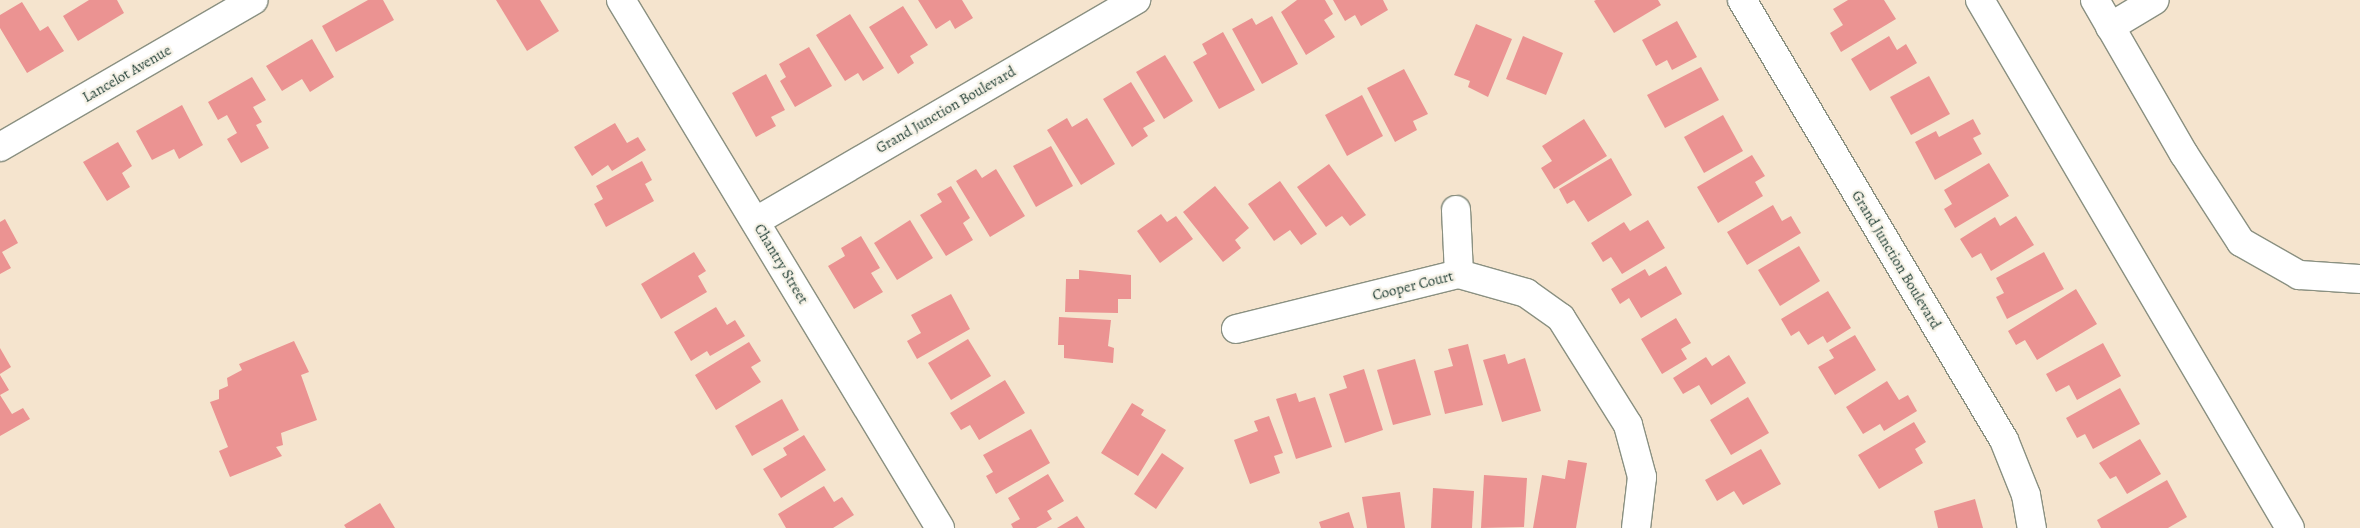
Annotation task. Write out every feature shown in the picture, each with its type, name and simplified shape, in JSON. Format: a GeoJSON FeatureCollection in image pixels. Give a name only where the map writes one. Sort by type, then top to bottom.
{"type":"FeatureCollection","features":[{"type":"Feature","properties":{"kind":"street","name":"Lancelot Avenue"},"geometry":{"type":"LineString","coordinates":[[0,147],[254,0]]}},
{"type":"Feature","properties":{"kind":"street","name":"Chantry Street"},"geometry":{"type":"LineString","coordinates":[[621,0],[756,220],[940,528]]}},
{"type":"Feature","properties":{"kind":"street","name":"Grand Junction Boulevard"},"geometry":{"type":"LineString","coordinates":[[756,220],[1136,0]]}},
{"type":"Feature","properties":{"kind":"street","name":"Grand Junction Boulevard"},"geometry":{"type":"LineString","coordinates":[[1742,0],[2004,440],[2026,495],[2032,528]]}},
{"type":"Feature","properties":{"kind":"street"},"geometry":{"type":"LineString","coordinates":[[1980,0],[2095,201],[2290,528]]}},
{"type":"Feature","properties":{"kind":"street"},"geometry":{"type":"LineString","coordinates":[[2095,0],[2184,154],[2241,242],[2299,275],[2360,279]]}},
{"type":"Feature","properties":{"kind":"street"},"geometry":{"type":"LineString","coordinates":[[2110,27],[2155,0]]}},
{"type":"Feature","properties":{"kind":"street"},"geometry":{"type":"LineString","coordinates":[[1456,210],[1459,274]]}},
{"type":"Feature","properties":{"kind":"street","name":"Cooper Court"},"geometry":{"type":"LineString","coordinates":[[1236,330],[1459,274],[1526,293],[1561,318],[1628,425],[1642,477],[1636,528]]}},
{"type":"Feature","properties":{"kind":"building"},"geometry":{"type":"Polygon","coordinates":[[[89,0],[117,0],[124,13],[78,41],[63,16],[89,0]]]}},
{"type":"Feature","properties":{"kind":"building"},"geometry":{"type":"Polygon","coordinates":[[[368,0],[383,0],[394,20],[336,52],[322,26],[368,0]]]}},
{"type":"Feature","properties":{"kind":"building"},"geometry":{"type":"Polygon","coordinates":[[[496,0],[540,0],[559,31],[527,51],[496,0]]]}},
{"type":"Feature","properties":{"kind":"building"},"geometry":{"type":"Polygon","coordinates":[[[918,0],[962,0],[973,18],[955,29],[950,20],[936,29],[918,0]]]}},
{"type":"Feature","properties":{"kind":"building"},"geometry":{"type":"Polygon","coordinates":[[[1297,0],[1325,0],[1333,14],[1324,20],[1335,37],[1306,55],[1281,12],[1297,0]]]}},
{"type":"Feature","properties":{"kind":"building"},"geometry":{"type":"Polygon","coordinates":[[[1333,0],[1383,0],[1388,10],[1361,26],[1355,15],[1345,21],[1333,0]]]}},
{"type":"Feature","properties":{"kind":"building"},"geometry":{"type":"Polygon","coordinates":[[[1658,0],[1661,5],[1614,33],[1594,1],[1658,0]]]}},
{"type":"Feature","properties":{"kind":"building"},"geometry":{"type":"Polygon","coordinates":[[[1848,0],[1884,0],[1896,19],[1841,52],[1830,33],[1843,25],[1833,9],[1848,0]]]}},
{"type":"Feature","properties":{"kind":"building"},"geometry":{"type":"Polygon","coordinates":[[[22,2],[40,31],[48,26],[64,51],[27,73],[0,28],[0,15],[22,2]]]}},
{"type":"Feature","properties":{"kind":"building"},"geometry":{"type":"Polygon","coordinates":[[[903,6],[928,45],[910,56],[914,63],[898,74],[869,27],[903,6]]]}},
{"type":"Feature","properties":{"kind":"building"},"geometry":{"type":"Polygon","coordinates":[[[850,14],[884,68],[863,81],[858,73],[845,81],[816,35],[850,14]]]}},
{"type":"Feature","properties":{"kind":"building"},"geometry":{"type":"Polygon","coordinates":[[[1272,16],[1298,64],[1262,84],[1232,29],[1252,18],[1256,25],[1272,16]]]}},
{"type":"Feature","properties":{"kind":"building"},"geometry":{"type":"Polygon","coordinates":[[[1677,21],[1697,57],[1672,70],[1667,60],[1656,66],[1642,40],[1677,21]]]}},
{"type":"Feature","properties":{"kind":"building"},"geometry":{"type":"Polygon","coordinates":[[[1476,24],[1512,39],[1488,97],[1468,87],[1470,81],[1454,75],[1476,24]]]}},
{"type":"Feature","properties":{"kind":"building"},"geometry":{"type":"Polygon","coordinates":[[[1223,32],[1255,90],[1219,109],[1193,62],[1207,54],[1202,44],[1223,32]]]}},
{"type":"Feature","properties":{"kind":"building"},"geometry":{"type":"Polygon","coordinates":[[[1523,36],[1563,53],[1546,95],[1506,79],[1523,36]]]}},
{"type":"Feature","properties":{"kind":"building"},"geometry":{"type":"Polygon","coordinates":[[[1889,36],[1897,50],[1906,44],[1917,63],[1870,91],[1851,59],[1889,36]]]}},
{"type":"Feature","properties":{"kind":"building"},"geometry":{"type":"Polygon","coordinates":[[[312,39],[334,77],[310,92],[302,79],[282,91],[266,66],[312,39]]]}},
{"type":"Feature","properties":{"kind":"building"},"geometry":{"type":"Polygon","coordinates":[[[809,47],[832,86],[795,107],[780,81],[786,77],[779,64],[809,47]]]}},
{"type":"Feature","properties":{"kind":"building"},"geometry":{"type":"Polygon","coordinates":[[[1165,55],[1193,101],[1164,119],[1136,72],[1165,55]]]}},
{"type":"Feature","properties":{"kind":"building"},"geometry":{"type":"Polygon","coordinates":[[[1701,67],[1719,100],[1665,128],[1647,95],[1701,67]]]}},
{"type":"Feature","properties":{"kind":"building"},"geometry":{"type":"Polygon","coordinates":[[[1404,69],[1428,114],[1413,121],[1417,130],[1395,142],[1367,88],[1404,69]]]}},
{"type":"Feature","properties":{"kind":"building"},"geometry":{"type":"Polygon","coordinates":[[[766,74],[785,110],[771,117],[776,126],[756,137],[732,93],[766,74]]]}},
{"type":"Feature","properties":{"kind":"building"},"geometry":{"type":"Polygon","coordinates":[[[1929,76],[1950,114],[1911,135],[1890,97],[1929,76]]]}},
{"type":"Feature","properties":{"kind":"building"},"geometry":{"type":"Polygon","coordinates":[[[252,77],[266,100],[253,107],[262,122],[256,125],[269,148],[241,163],[227,139],[237,133],[227,115],[218,120],[208,102],[252,77]]]}},
{"type":"Feature","properties":{"kind":"building"},"geometry":{"type":"Polygon","coordinates":[[[1131,82],[1155,121],[1143,128],[1148,136],[1132,147],[1103,99],[1131,82]]]}},
{"type":"Feature","properties":{"kind":"building"},"geometry":{"type":"Polygon","coordinates":[[[1362,95],[1383,136],[1347,156],[1325,115],[1362,95]]]}},
{"type":"Feature","properties":{"kind":"building"},"geometry":{"type":"Polygon","coordinates":[[[182,105],[203,145],[179,159],[174,149],[152,160],[136,131],[182,105]]]}},
{"type":"Feature","properties":{"kind":"building"},"geometry":{"type":"Polygon","coordinates":[[[1723,115],[1743,151],[1704,173],[1684,137],[1723,115]]]}},
{"type":"Feature","properties":{"kind":"building"},"geometry":{"type":"Polygon","coordinates":[[[1067,118],[1072,127],[1087,118],[1115,164],[1081,185],[1047,130],[1067,118]]]}},
{"type":"Feature","properties":{"kind":"building"},"geometry":{"type":"Polygon","coordinates":[[[1584,119],[1607,156],[1554,189],[1541,168],[1552,161],[1542,146],[1584,119]]]}},
{"type":"Feature","properties":{"kind":"building"},"geometry":{"type":"Polygon","coordinates":[[[1973,119],[1981,134],[1973,138],[1982,154],[1935,180],[1915,142],[1936,131],[1939,137],[1973,119]]]}},
{"type":"Feature","properties":{"kind":"building"},"geometry":{"type":"Polygon","coordinates":[[[615,123],[627,143],[638,137],[646,150],[612,171],[608,165],[592,176],[574,147],[615,123]]]}},
{"type":"Feature","properties":{"kind":"building"},"geometry":{"type":"Polygon","coordinates":[[[118,142],[132,166],[122,173],[130,187],[107,201],[83,162],[118,142]]]}},
{"type":"Feature","properties":{"kind":"building"},"geometry":{"type":"Polygon","coordinates":[[[1051,146],[1073,186],[1036,207],[1013,166],[1051,146]]]}},
{"type":"Feature","properties":{"kind":"building"},"geometry":{"type":"Polygon","coordinates":[[[1752,155],[1765,176],[1755,182],[1763,196],[1718,223],[1697,187],[1752,155]]]}},
{"type":"Feature","properties":{"kind":"building"},"geometry":{"type":"Polygon","coordinates":[[[1611,158],[1632,195],[1588,222],[1574,200],[1567,204],[1559,189],[1611,158]]]}},
{"type":"Feature","properties":{"kind":"building"},"geometry":{"type":"Polygon","coordinates":[[[642,161],[652,180],[645,184],[654,201],[606,227],[594,204],[603,199],[596,186],[642,161]]]}},
{"type":"Feature","properties":{"kind":"building"},"geometry":{"type":"Polygon","coordinates":[[[1989,163],[2009,196],[1955,228],[1944,209],[1952,204],[1944,190],[1989,163]]]}},
{"type":"Feature","properties":{"kind":"building"},"geometry":{"type":"Polygon","coordinates":[[[1329,164],[1366,215],[1350,226],[1342,216],[1326,227],[1297,187],[1329,164]]]}},
{"type":"Feature","properties":{"kind":"building"},"geometry":{"type":"Polygon","coordinates":[[[976,169],[982,178],[996,169],[1025,216],[990,237],[956,181],[976,169]]]}},
{"type":"Feature","properties":{"kind":"building"},"geometry":{"type":"Polygon","coordinates":[[[1280,181],[1317,234],[1301,245],[1290,230],[1274,241],[1248,204],[1280,181]]]}},
{"type":"Feature","properties":{"kind":"building"},"geometry":{"type":"Polygon","coordinates":[[[951,186],[970,218],[963,223],[973,240],[946,256],[920,215],[942,202],[937,194],[951,186]]]}},
{"type":"Feature","properties":{"kind":"building"},"geometry":{"type":"Polygon","coordinates":[[[1215,186],[1249,228],[1235,240],[1241,248],[1223,262],[1183,212],[1215,186]]]}},
{"type":"Feature","properties":{"kind":"building"},"geometry":{"type":"Polygon","coordinates":[[[1773,205],[1782,221],[1791,216],[1801,233],[1747,265],[1727,232],[1773,205]]]}},
{"type":"Feature","properties":{"kind":"building"},"geometry":{"type":"Polygon","coordinates":[[[1161,214],[1167,222],[1176,216],[1193,239],[1160,263],[1137,231],[1161,214]]]}},
{"type":"Feature","properties":{"kind":"building"},"geometry":{"type":"Polygon","coordinates":[[[2016,216],[2034,245],[1991,271],[1981,253],[1972,258],[1960,239],[1995,217],[2000,226],[2016,216]]]}},
{"type":"Feature","properties":{"kind":"building"},"geometry":{"type":"Polygon","coordinates":[[[5,219],[18,243],[2,252],[11,268],[0,274],[0,222],[5,219]]]}},
{"type":"Feature","properties":{"kind":"building"},"geometry":{"type":"Polygon","coordinates":[[[910,220],[933,258],[897,280],[874,243],[910,220]]]}},
{"type":"Feature","properties":{"kind":"building"},"geometry":{"type":"Polygon","coordinates":[[[1648,220],[1665,248],[1622,274],[1611,257],[1603,262],[1591,243],[1624,222],[1630,231],[1648,220]]]}},
{"type":"Feature","properties":{"kind":"building"},"geometry":{"type":"Polygon","coordinates":[[[861,236],[880,268],[871,273],[883,292],[854,309],[828,266],[845,256],[841,248],[861,236]]]}},
{"type":"Feature","properties":{"kind":"building"},"geometry":{"type":"Polygon","coordinates":[[[1799,246],[1820,281],[1780,306],[1758,270],[1799,246]]]}},
{"type":"Feature","properties":{"kind":"building"},"geometry":{"type":"Polygon","coordinates":[[[694,252],[706,271],[698,276],[707,292],[661,319],[641,284],[694,252]]]}},
{"type":"Feature","properties":{"kind":"building"},"geometry":{"type":"Polygon","coordinates":[[[2044,252],[2064,289],[2007,319],[1996,297],[2004,293],[1996,278],[2044,252]]]}},
{"type":"Feature","properties":{"kind":"building"},"geometry":{"type":"Polygon","coordinates":[[[1666,266],[1682,294],[1641,318],[1629,298],[1620,304],[1611,289],[1645,269],[1649,276],[1666,266]]]}},
{"type":"Feature","properties":{"kind":"building"},"geometry":{"type":"Polygon","coordinates":[[[1079,270],[1131,275],[1131,299],[1118,299],[1118,313],[1065,312],[1066,279],[1079,279],[1079,270]]]}},
{"type":"Feature","properties":{"kind":"building"},"geometry":{"type":"Polygon","coordinates":[[[2076,289],[2097,324],[2037,360],[2025,340],[2016,345],[2008,331],[2076,289]]]}},
{"type":"Feature","properties":{"kind":"building"},"geometry":{"type":"Polygon","coordinates":[[[1828,291],[1851,328],[1827,343],[1823,336],[1808,345],[1799,331],[1791,336],[1781,319],[1828,291]]]}},
{"type":"Feature","properties":{"kind":"building"},"geometry":{"type":"Polygon","coordinates":[[[951,294],[970,329],[917,359],[907,341],[921,333],[911,315],[951,294]]]}},
{"type":"Feature","properties":{"kind":"building"},"geometry":{"type":"Polygon","coordinates":[[[716,307],[727,325],[735,320],[745,336],[710,356],[707,351],[691,361],[674,332],[716,307]]]}},
{"type":"Feature","properties":{"kind":"building"},"geometry":{"type":"Polygon","coordinates":[[[1059,317],[1111,320],[1108,346],[1114,348],[1113,363],[1064,358],[1064,345],[1058,345],[1059,317]]]}},
{"type":"Feature","properties":{"kind":"building"},"geometry":{"type":"Polygon","coordinates":[[[1676,318],[1691,343],[1681,349],[1687,359],[1662,374],[1641,339],[1676,318]]]}},
{"type":"Feature","properties":{"kind":"building"},"geometry":{"type":"Polygon","coordinates":[[[1855,335],[1876,370],[1835,395],[1818,367],[1834,358],[1829,350],[1855,335]]]}},
{"type":"Feature","properties":{"kind":"building"},"geometry":{"type":"Polygon","coordinates":[[[968,339],[991,376],[951,400],[928,363],[968,339]]]}},
{"type":"Feature","properties":{"kind":"building"},"geometry":{"type":"Polygon","coordinates":[[[294,341],[309,372],[301,375],[317,420],[281,433],[283,445],[276,447],[282,456],[230,477],[219,451],[228,447],[210,402],[219,399],[219,390],[228,386],[227,378],[242,370],[239,364],[294,341]]]}},
{"type":"Feature","properties":{"kind":"building"},"geometry":{"type":"Polygon","coordinates":[[[749,342],[761,361],[751,367],[761,382],[716,410],[695,375],[749,342]]]}},
{"type":"Feature","properties":{"kind":"building"},"geometry":{"type":"Polygon","coordinates":[[[2103,343],[2121,376],[2077,400],[2069,385],[2056,392],[2046,374],[2103,343]]]}},
{"type":"Feature","properties":{"kind":"building"},"geometry":{"type":"Polygon","coordinates":[[[1468,344],[1483,405],[1445,414],[1434,371],[1453,366],[1448,349],[1468,344]]]}},
{"type":"Feature","properties":{"kind":"building"},"geometry":{"type":"Polygon","coordinates":[[[0,348],[11,367],[0,374],[0,348]]]}},
{"type":"Feature","properties":{"kind":"building"},"geometry":{"type":"Polygon","coordinates":[[[1505,354],[1508,364],[1525,358],[1541,411],[1502,422],[1483,360],[1505,354]]]}},
{"type":"Feature","properties":{"kind":"building"},"geometry":{"type":"Polygon","coordinates":[[[1729,355],[1746,383],[1711,405],[1699,385],[1683,394],[1673,378],[1706,357],[1712,366],[1729,355]]]}},
{"type":"Feature","properties":{"kind":"building"},"geometry":{"type":"Polygon","coordinates":[[[1415,359],[1431,415],[1393,425],[1377,370],[1415,359]]]}},
{"type":"Feature","properties":{"kind":"building"},"geometry":{"type":"Polygon","coordinates":[[[1364,369],[1383,430],[1345,443],[1329,394],[1347,388],[1343,376],[1364,369]]]}},
{"type":"Feature","properties":{"kind":"building"},"geometry":{"type":"Polygon","coordinates":[[[0,375],[9,390],[0,395],[0,375]]]}},
{"type":"Feature","properties":{"kind":"building"},"geometry":{"type":"Polygon","coordinates":[[[1005,380],[1025,413],[979,440],[970,425],[961,430],[950,413],[1005,380]]]}},
{"type":"Feature","properties":{"kind":"building"},"geometry":{"type":"Polygon","coordinates":[[[1887,381],[1899,400],[1908,395],[1917,411],[1884,431],[1880,424],[1863,434],[1846,407],[1887,381]]]}},
{"type":"Feature","properties":{"kind":"building"},"geometry":{"type":"Polygon","coordinates":[[[2120,388],[2140,424],[2093,449],[2085,434],[2077,438],[2066,418],[2120,388]]]}},
{"type":"Feature","properties":{"kind":"building"},"geometry":{"type":"Polygon","coordinates":[[[1296,393],[1299,402],[1315,397],[1332,447],[1296,459],[1276,399],[1296,393]]]}},
{"type":"Feature","properties":{"kind":"building"},"geometry":{"type":"Polygon","coordinates":[[[0,395],[12,414],[23,408],[30,419],[0,436],[0,395]]]}},
{"type":"Feature","properties":{"kind":"building"},"geometry":{"type":"Polygon","coordinates":[[[1748,397],[1769,433],[1731,455],[1710,420],[1748,397]]]}},
{"type":"Feature","properties":{"kind":"building"},"geometry":{"type":"Polygon","coordinates":[[[782,399],[799,430],[752,456],[735,426],[782,399]]]}},
{"type":"Feature","properties":{"kind":"building"},"geometry":{"type":"Polygon","coordinates":[[[1132,403],[1144,410],[1141,415],[1166,430],[1138,476],[1101,453],[1132,403]]]}},
{"type":"Feature","properties":{"kind":"building"},"geometry":{"type":"Polygon","coordinates":[[[1269,416],[1283,453],[1274,456],[1280,473],[1250,484],[1234,440],[1258,431],[1254,421],[1269,416]]]}},
{"type":"Feature","properties":{"kind":"building"},"geometry":{"type":"Polygon","coordinates":[[[1914,422],[1926,442],[1915,449],[1923,463],[1879,489],[1858,455],[1914,422]]]}},
{"type":"Feature","properties":{"kind":"building"},"geometry":{"type":"Polygon","coordinates":[[[1031,429],[1050,463],[996,494],[986,476],[993,472],[983,455],[1031,429]]]}},
{"type":"Feature","properties":{"kind":"building"},"geometry":{"type":"Polygon","coordinates":[[[804,435],[826,470],[781,498],[763,469],[787,455],[783,448],[804,435]]]}},
{"type":"Feature","properties":{"kind":"building"},"geometry":{"type":"Polygon","coordinates":[[[2140,439],[2161,474],[2127,494],[2116,476],[2110,479],[2099,463],[2140,439]]]}},
{"type":"Feature","properties":{"kind":"building"},"geometry":{"type":"Polygon","coordinates":[[[1761,449],[1781,484],[1743,505],[1734,491],[1717,501],[1705,480],[1761,449]]]}},
{"type":"Feature","properties":{"kind":"building"},"geometry":{"type":"Polygon","coordinates":[[[1162,453],[1184,468],[1156,509],[1134,494],[1162,453]]]}},
{"type":"Feature","properties":{"kind":"building"},"geometry":{"type":"Polygon","coordinates":[[[1568,460],[1587,463],[1576,528],[1533,528],[1542,475],[1565,479],[1568,460]]]}},
{"type":"Feature","properties":{"kind":"building"},"geometry":{"type":"Polygon","coordinates":[[[1048,474],[1064,501],[1047,511],[1052,519],[1036,528],[1013,528],[1011,524],[1020,519],[1008,498],[1048,474]]]}},
{"type":"Feature","properties":{"kind":"building"},"geometry":{"type":"Polygon","coordinates":[[[1484,475],[1527,478],[1524,527],[1481,528],[1484,475]]]}},
{"type":"Feature","properties":{"kind":"building"},"geometry":{"type":"Polygon","coordinates":[[[2167,480],[2187,517],[2168,528],[2101,528],[2097,520],[2167,480]]]}},
{"type":"Feature","properties":{"kind":"building"},"geometry":{"type":"Polygon","coordinates":[[[824,486],[834,502],[842,497],[854,515],[833,528],[786,528],[778,514],[824,486]]]}},
{"type":"Feature","properties":{"kind":"building"},"geometry":{"type":"Polygon","coordinates":[[[1433,488],[1474,491],[1472,528],[1431,528],[1433,488]]]}},
{"type":"Feature","properties":{"kind":"building"},"geometry":{"type":"Polygon","coordinates":[[[1400,492],[1405,528],[1367,528],[1362,497],[1400,492]]]}},
{"type":"Feature","properties":{"kind":"building"},"geometry":{"type":"Polygon","coordinates":[[[1975,499],[1983,528],[1938,528],[1934,511],[1975,499]]]}},
{"type":"Feature","properties":{"kind":"building"},"geometry":{"type":"Polygon","coordinates":[[[380,503],[395,528],[346,528],[344,525],[380,503]]]}},
{"type":"Feature","properties":{"kind":"building"},"geometry":{"type":"Polygon","coordinates":[[[1349,512],[1354,528],[1321,528],[1319,522],[1349,512]]]}},
{"type":"Feature","properties":{"kind":"building"},"geometry":{"type":"Polygon","coordinates":[[[1077,516],[1085,528],[1057,528],[1077,516]]]}}]}
